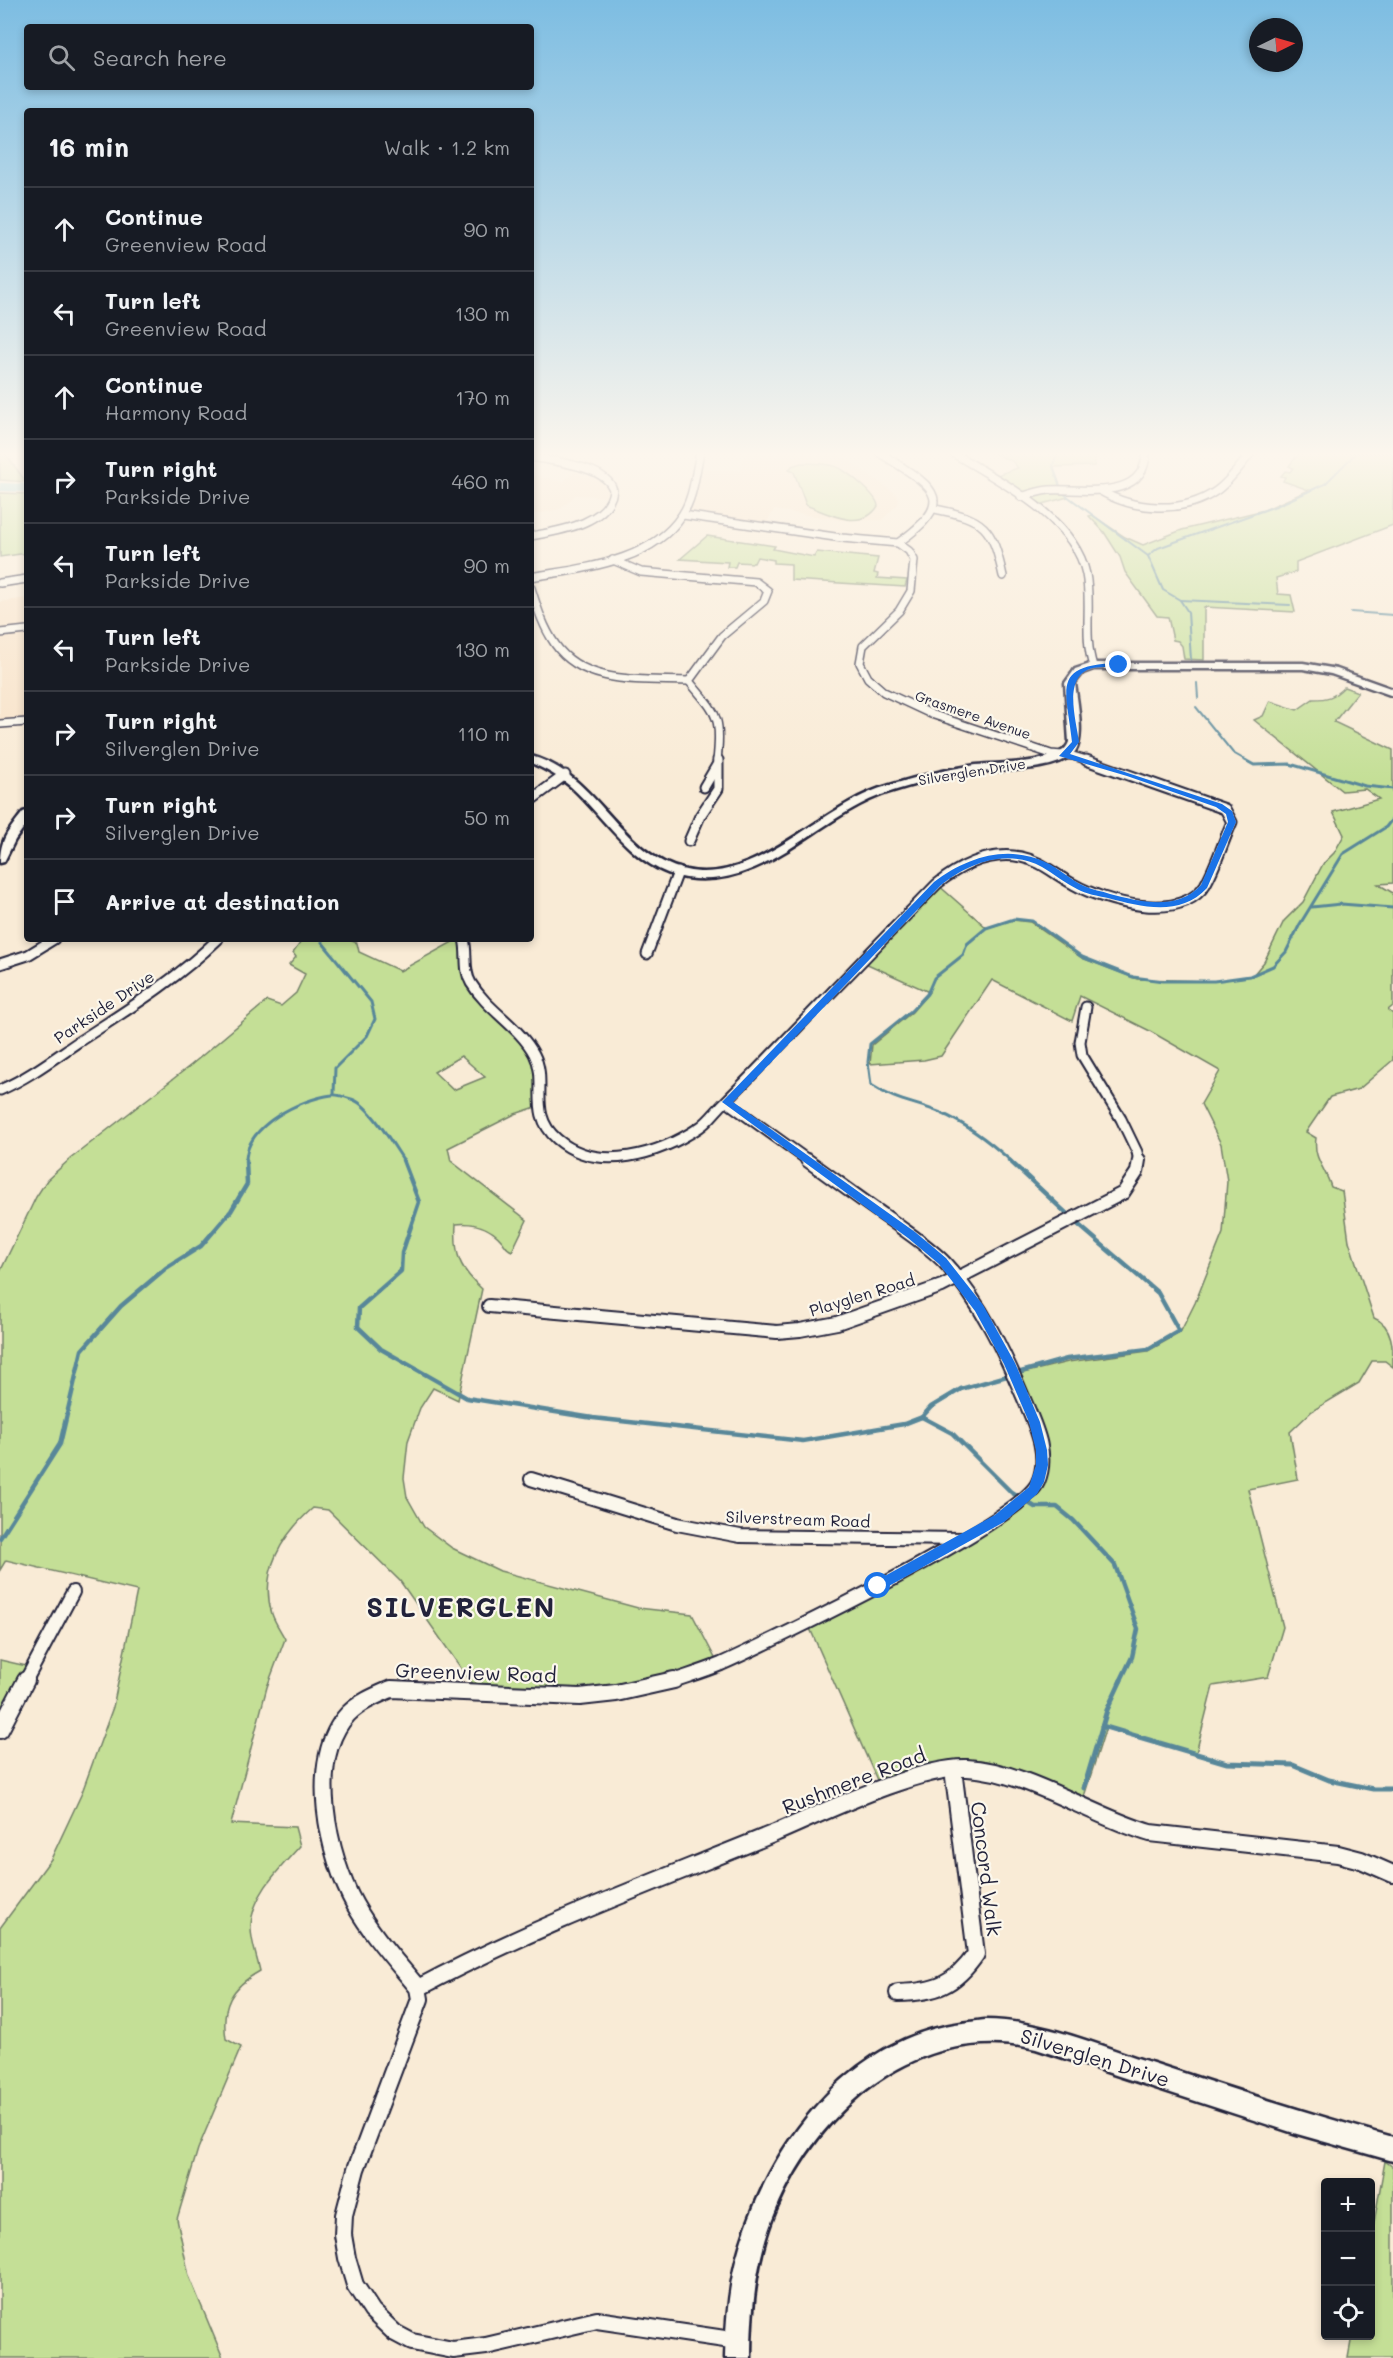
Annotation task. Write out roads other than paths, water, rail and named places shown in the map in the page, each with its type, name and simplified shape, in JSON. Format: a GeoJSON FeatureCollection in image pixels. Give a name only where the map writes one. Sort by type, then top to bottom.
{"type":"FeatureCollection","features":[{"type":"Feature","properties":{"kind":"street"},"geometry":{"type":"LineString","coordinates":[[534,576],[598,563]]}},
{"type":"Feature","properties":{"kind":"street"},"geometry":{"type":"LineString","coordinates":[[618,563],[641,572],[748,581],[767,588],[768,594],[764,601],[728,630],[689,681]]}},
{"type":"Feature","properties":{"kind":"street","name":"Grasmere Avenue"},"geometry":{"type":"LineString","coordinates":[[914,563],[911,595],[902,608],[864,644],[860,660],[866,674],[874,683],[910,707],[1063,756]]}},
{"type":"Feature","properties":{"kind":"street"},"geometry":{"type":"LineString","coordinates":[[1000,563],[1003,576]]}},
{"type":"Feature","properties":{"kind":"street"},"geometry":{"type":"LineString","coordinates":[[1083,563],[1087,576],[1085,632],[1093,666]]}},
{"type":"Feature","properties":{"kind":"street"},"geometry":{"type":"LineString","coordinates":[[0,583],[24,579]]}},
{"type":"Feature","properties":{"kind":"street"},"geometry":{"type":"LineString","coordinates":[[534,596],[549,638],[565,658],[574,665],[605,675],[689,681],[718,719],[720,734],[717,765],[718,789],[700,816],[689,841]]}},
{"type":"Feature","properties":{"kind":"street"},"geometry":{"type":"LineString","coordinates":[[0,633],[24,630]]}},
{"type":"Feature","properties":{"kind":"street"},"geometry":{"type":"LineString","coordinates":[[1063,756],[1075,742],[1070,683],[1079,671],[1093,666],[1312,667],[1342,674],[1393,693]]}},
{"type":"Feature","properties":{"kind":"street"},"geometry":{"type":"LineString","coordinates":[[0,724],[24,722]]}},
{"type":"Feature","properties":{"kind":"street"},"geometry":{"type":"LineString","coordinates":[[464,942],[467,972],[472,985],[533,1052],[539,1067],[541,1114],[551,1132],[568,1149],[580,1154],[615,1158],[650,1152],[679,1140],[702,1126],[937,884],[969,863],[996,856],[1024,857],[1043,864],[1082,889],[1144,906],[1168,905],[1197,894],[1204,886],[1232,822],[1229,813],[1219,805],[1130,774],[1073,756],[1063,756]]}},
{"type":"Feature","properties":{"kind":"street","name":"Silverglen Drive"},"geometry":{"type":"LineString","coordinates":[[534,760],[550,765],[565,775],[636,848],[659,865],[678,872],[707,875],[744,867],[802,837],[853,803],[888,789],[944,774],[1052,760],[1063,756]]}},
{"type":"Feature","properties":{"kind":"street"},"geometry":{"type":"LineString","coordinates":[[705,787],[717,765]]}},
{"type":"Feature","properties":{"kind":"street"},"geometry":{"type":"LineString","coordinates":[[534,798],[565,775]]}},
{"type":"Feature","properties":{"kind":"street"},"geometry":{"type":"LineString","coordinates":[[0,859],[9,839],[24,819]]}},
{"type":"Feature","properties":{"kind":"street"},"geometry":{"type":"LineString","coordinates":[[647,954],[678,872]]}},
{"type":"Feature","properties":{"kind":"street"},"geometry":{"type":"LineString","coordinates":[[0,964],[28,955],[49,942]]}},
{"type":"Feature","properties":{"kind":"street","name":"Parkside Drive"},"geometry":{"type":"LineString","coordinates":[[0,1090],[147,997],[188,967],[215,942]]}},
{"type":"Feature","properties":{"kind":"street","name":"Playglen Road"},"geometry":{"type":"LineString","coordinates":[[489,1306],[787,1331],[837,1323],[905,1301],[958,1278],[1080,1217],[1123,1193],[1132,1182],[1139,1162],[1129,1132],[1082,1055],[1080,1042],[1086,1007]]}},
{"type":"Feature","properties":{"kind":"street","name":"Greenview Road"},"geometry":{"type":"LineString","coordinates":[[418,1988],[356,1908],[346,1890],[328,1830],[323,1778],[326,1757],[340,1724],[358,1704],[368,1697],[391,1689],[580,1697],[616,1693],[669,1682],[718,1665],[761,1646],[964,1539],[1015,1507],[1030,1493],[1041,1473],[1042,1450],[1019,1385],[979,1308],[958,1278],[943,1261],[911,1235],[727,1102]]}},
{"type":"Feature","properties":{"kind":"street","name":"Silverstream Road"},"geometry":{"type":"LineString","coordinates":[[531,1479],[677,1524],[740,1536],[964,1539]]}},
{"type":"Feature","properties":{"kind":"street"},"geometry":{"type":"LineString","coordinates":[[0,1730],[73,1592]]}},
{"type":"Feature","properties":{"kind":"street","name":"Rushmere Road"},"geometry":{"type":"LineString","coordinates":[[418,1988],[476,1957],[830,1810],[912,1779],[952,1769],[979,1769],[1003,1773],[1125,1826],[1150,1833],[1338,1854],[1361,1860],[1393,1874]]}},
{"type":"Feature","properties":{"kind":"street","name":"Concord Walk"},"geometry":{"type":"LineString","coordinates":[[898,1993],[921,1993],[948,1984],[968,1967],[976,1954],[952,1769]]}},
{"type":"Feature","properties":{"kind":"street"},"geometry":{"type":"LineString","coordinates":[[418,1988],[420,1999],[416,2013],[356,2169],[344,2215],[343,2235],[347,2258],[355,2285],[372,2311],[395,2333],[412,2342],[453,2350],[486,2346],[597,2320],[738,2349]]}},
{"type":"Feature","properties":{"kind":"street","name":"Silverglen Drive"},"geometry":{"type":"LineString","coordinates":[[738,2349],[745,2272],[753,2244],[767,2202],[796,2150],[820,2118],[854,2085],[898,2056],[942,2038],[985,2031],[1026,2035],[1076,2049],[1308,2125],[1393,2149]]}},
{"type":"Feature","properties":{"kind":"waterway"},"geometry":{"type":"LineString","coordinates":[[1151,563],[1163,590],[1180,600]]}},
{"type":"Feature","properties":{"kind":"waterway"},"geometry":{"type":"LineString","coordinates":[[1180,600],[1290,605]]}},
{"type":"Feature","properties":{"kind":"waterway"},"geometry":{"type":"LineString","coordinates":[[1180,600],[1188,612],[1191,660]]}},
{"type":"Feature","properties":{"kind":"waterway"},"geometry":{"type":"LineString","coordinates":[[1351,612],[1393,615]]}},
{"type":"Feature","properties":{"kind":"waterway"},"geometry":{"type":"LineString","coordinates":[[1197,683],[1198,698]]}},
{"type":"Feature","properties":{"kind":"waterway"},"geometry":{"type":"LineString","coordinates":[[1196,707],[1233,753],[1247,761]]}},
{"type":"Feature","properties":{"kind":"waterway"},"geometry":{"type":"LineString","coordinates":[[1245,760],[1254,765],[1290,764],[1365,786],[1393,789]]}},
{"type":"Feature","properties":{"kind":"waterway"},"geometry":{"type":"LineString","coordinates":[[1011,1161],[986,1140],[951,1117],[889,1095],[871,1085],[868,1062],[870,1044],[911,1011],[927,994],[934,978],[963,955],[967,944],[986,928],[1014,919],[1032,921],[1082,957],[1133,977],[1163,981],[1214,981],[1250,976],[1273,966],[1286,952],[1300,924],[1343,854],[1386,827],[1393,818]]}},
{"type":"Feature","properties":{"kind":"waterway"},"geometry":{"type":"LineString","coordinates":[[1312,907],[1341,904],[1393,908]]}},
{"type":"Feature","properties":{"kind":"waterway"},"geometry":{"type":"LineString","coordinates":[[322,942],[371,1002],[375,1019],[367,1036],[335,1068],[334,1094]]}},
{"type":"Feature","properties":{"kind":"waterway"},"geometry":{"type":"LineString","coordinates":[[246,1161],[248,1148],[255,1136],[277,1116],[305,1102],[334,1095],[354,1100],[368,1110],[404,1161]]}},
{"type":"Feature","properties":{"kind":"waterway"},"geometry":{"type":"LineString","coordinates":[[403,1160],[419,1202],[402,1253],[401,1271],[359,1308],[358,1327],[381,1349],[467,1398],[593,1418],[803,1441],[904,1424],[922,1417]]}},
{"type":"Feature","properties":{"kind":"waterway"},"geometry":{"type":"LineString","coordinates":[[922,1417],[931,1407],[961,1389],[1067,1359],[1148,1349],[1179,1331],[1158,1293],[1080,1226],[1009,1160]]}},
{"type":"Feature","properties":{"kind":"waterway"},"geometry":{"type":"LineString","coordinates":[[0,1538],[60,1444],[82,1350],[121,1306],[166,1268],[201,1246],[231,1211],[247,1184],[246,1161]]}},
{"type":"Feature","properties":{"kind":"waterway"},"geometry":{"type":"LineString","coordinates":[[922,1417],[952,1433],[1011,1492],[1035,1507],[1057,1507],[1073,1520],[1115,1565],[1138,1629],[1132,1657],[1120,1682]]}},
{"type":"Feature","properties":{"kind":"waterway"},"geometry":{"type":"LineString","coordinates":[[1102,1726],[1121,1680]]}},
{"type":"Feature","properties":{"kind":"waterway"},"geometry":{"type":"LineString","coordinates":[[1084,1788],[1102,1726]]}},
{"type":"Feature","properties":{"kind":"waterway"},"geometry":{"type":"LineString","coordinates":[[1102,1726],[1227,1763],[1293,1765],[1329,1780],[1373,1789],[1393,1789]]}},
{"type":"Feature","properties":{"kind":"district","name":"SILVERGLEN"},"geometry":{"type":"Point","coordinates":[461,1608]}}]}
